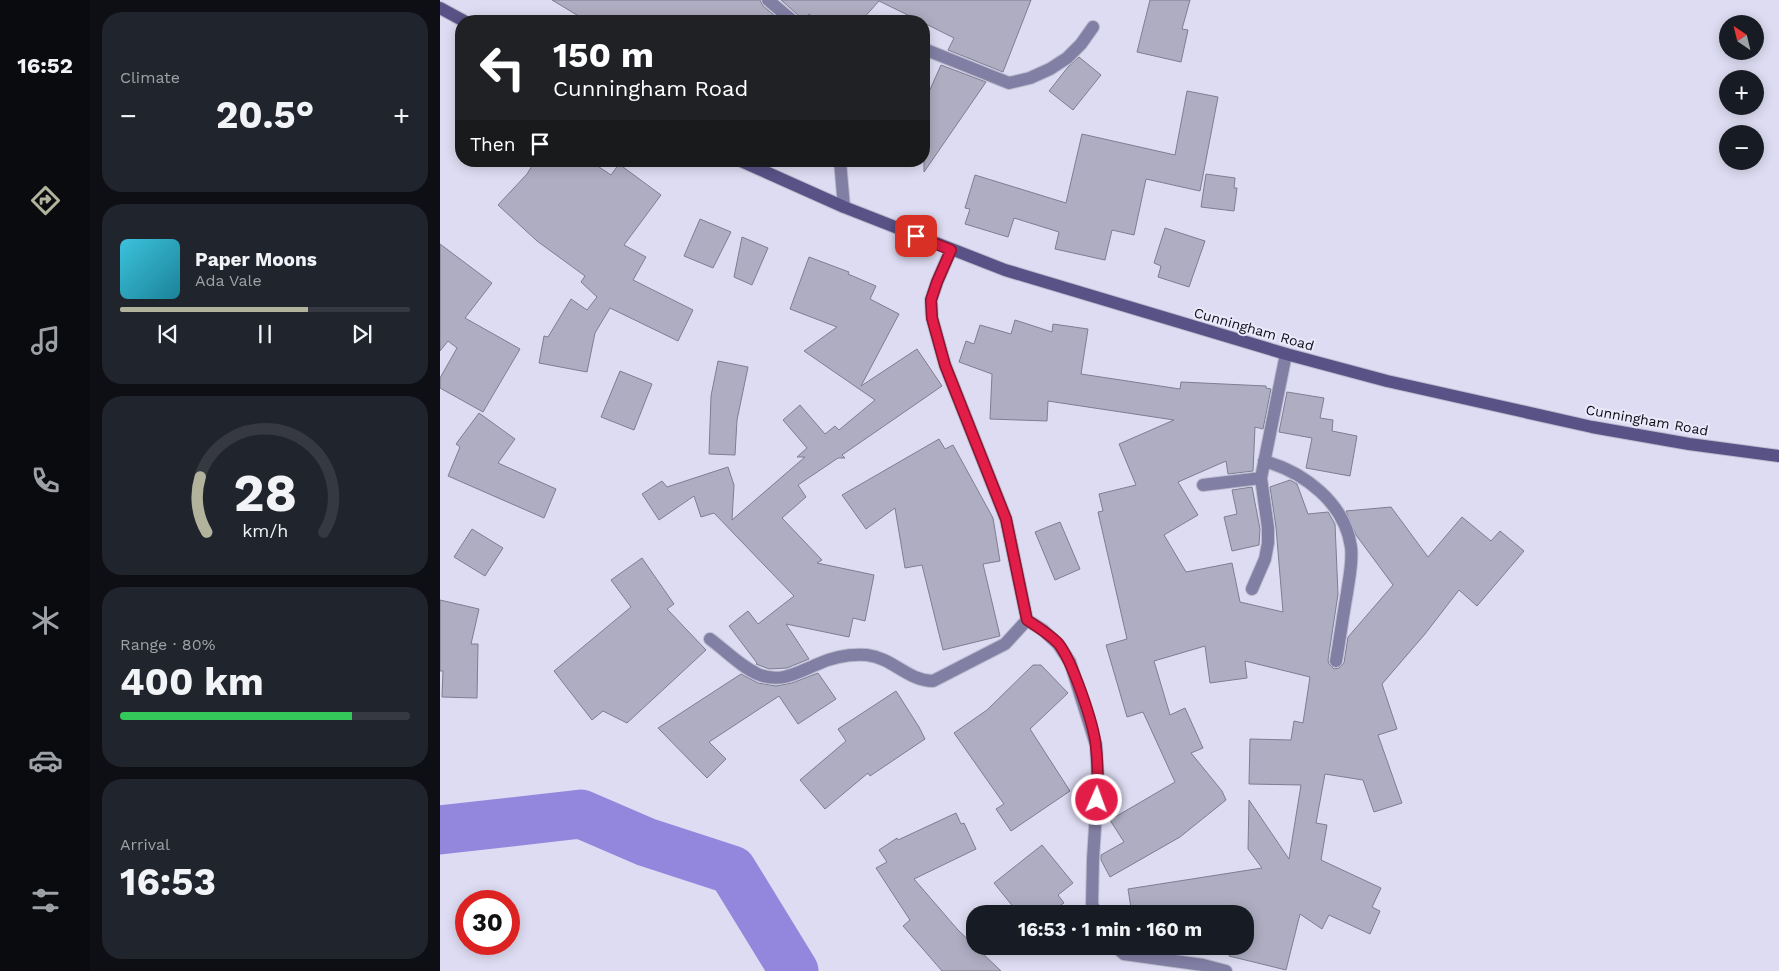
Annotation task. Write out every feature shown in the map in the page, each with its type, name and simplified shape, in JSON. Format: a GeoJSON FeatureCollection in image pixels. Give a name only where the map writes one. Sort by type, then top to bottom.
{"type":"FeatureCollection","features":[{"type":"Feature","properties":{"kind":"main road"},"geometry":{"type":"LineString","coordinates":[[440,8],[455,16]]}},
{"type":"Feature","properties":{"kind":"main road","name":"Cunningham Road"},"geometry":{"type":"LineString","coordinates":[[754,167],[844,207],[1005,270],[1286,354],[1387,381],[1592,427],[1689,444],[1779,456]]}},
{"type":"Feature","properties":{"kind":"street"},"geometry":{"type":"LineString","coordinates":[[768,0],[786,15]]}},
{"type":"Feature","properties":{"kind":"street"},"geometry":{"type":"LineString","coordinates":[[930,50],[1009,83],[1030,78],[1050,69],[1076,48],[1093,27]]}},
{"type":"Feature","properties":{"kind":"street"},"geometry":{"type":"LineString","coordinates":[[841,167],[844,207]]}},
{"type":"Feature","properties":{"kind":"street"},"geometry":{"type":"LineString","coordinates":[[951,250],[931,300],[932,318],[945,365],[1006,519],[1027,620],[1043,630],[1058,644],[1070,662],[1096,745],[1098,781],[1092,905]]}},
{"type":"Feature","properties":{"kind":"street"},"geometry":{"type":"LineString","coordinates":[[1252,590],[1265,559],[1268,543],[1268,528],[1261,478],[1286,354]]}},
{"type":"Feature","properties":{"kind":"street"},"geometry":{"type":"LineString","coordinates":[[1264,461],[1285,468],[1311,483],[1337,513],[1348,536],[1351,548],[1351,568],[1336,660]]}},
{"type":"Feature","properties":{"kind":"street"},"geometry":{"type":"LineString","coordinates":[[1203,485],[1261,478]]}},
{"type":"Feature","properties":{"kind":"street"},"geometry":{"type":"LineString","coordinates":[[710,639],[752,671],[770,677],[792,676],[837,657],[868,656],[890,662],[911,677],[924,681],[933,681],[1005,644],[1027,620]]}},
{"type":"Feature","properties":{"kind":"street"},"geometry":{"type":"LineString","coordinates":[[1131,955],[1226,971]]}},
{"type":"Feature","properties":{"kind":"building"},"geometry":{"type":"Polygon","coordinates":[[[552,0],[760,0],[763,6],[774,15],[577,15],[552,0]]]}},
{"type":"Feature","properties":{"kind":"building"},"geometry":{"type":"Polygon","coordinates":[[[781,0],[1031,0],[1003,72],[948,50],[954,38],[930,26],[930,15],[908,15],[879,1],[866,15],[798,15],[781,0]]]}},
{"type":"Feature","properties":{"kind":"building"},"geometry":{"type":"Polygon","coordinates":[[[1150,0],[1190,0],[1182,29],[1188,30],[1181,62],[1137,52],[1150,0]]]}},
{"type":"Feature","properties":{"kind":"building"},"geometry":{"type":"Polygon","coordinates":[[[1079,57],[1101,75],[1073,110],[1049,91],[1068,67],[1079,57]]]}},
{"type":"Feature","properties":{"kind":"building"},"geometry":{"type":"Polygon","coordinates":[[[941,65],[986,82],[930,163],[930,90],[941,65]]]}},
{"type":"Feature","properties":{"kind":"building"},"geometry":{"type":"Polygon","coordinates":[[[1187,91],[1218,97],[1200,191],[1146,179],[1134,235],[1112,230],[1105,260],[1055,249],[1059,232],[1014,218],[1008,237],[965,224],[970,209],[965,208],[975,175],[1066,203],[1082,134],[1175,155],[1187,91]]]}},
{"type":"Feature","properties":{"kind":"building"},"geometry":{"type":"Polygon","coordinates":[[[531,167],[599,167],[611,175],[617,167],[623,167],[661,195],[624,245],[646,257],[633,280],[693,310],[678,341],[610,308],[595,333],[587,372],[539,363],[544,336],[548,337],[571,299],[587,310],[597,297],[581,282],[585,276],[537,241],[498,205],[531,167]]]}},
{"type":"Feature","properties":{"kind":"building"},"geometry":{"type":"Polygon","coordinates":[[[1206,174],[1235,178],[1234,188],[1237,188],[1234,211],[1201,207],[1206,174]]]}},
{"type":"Feature","properties":{"kind":"building"},"geometry":{"type":"Polygon","coordinates":[[[700,219],[731,232],[713,268],[684,256],[700,219]]]}},
{"type":"Feature","properties":{"kind":"building"},"geometry":{"type":"Polygon","coordinates":[[[1165,228],[1205,241],[1189,287],[1158,277],[1161,266],[1154,263],[1165,228]]]}},
{"type":"Feature","properties":{"kind":"building"},"geometry":{"type":"Polygon","coordinates":[[[742,237],[768,248],[752,285],[734,277],[742,237]]]}},
{"type":"Feature","properties":{"kind":"building"},"geometry":{"type":"Polygon","coordinates":[[[440,244],[492,283],[465,318],[520,349],[483,412],[440,388],[440,378],[457,348],[448,341],[440,351],[440,244]]]}},
{"type":"Feature","properties":{"kind":"building"},"geometry":{"type":"Polygon","coordinates":[[[809,257],[849,272],[848,274],[876,286],[870,299],[899,314],[861,386],[917,349],[942,386],[842,455],[845,458],[838,458],[798,485],[806,497],[782,518],[822,560],[817,563],[874,575],[865,621],[853,618],[849,637],[786,624],[809,659],[787,668],[769,669],[756,664],[729,626],[748,611],[758,624],[794,596],[714,513],[701,517],[694,496],[659,520],[642,494],[662,481],[667,487],[728,467],[734,485],[732,520],[805,457],[797,457],[807,448],[783,420],[800,405],[825,434],[835,426],[839,430],[875,400],[804,351],[837,327],[790,309],[809,257]]]}},
{"type":"Feature","properties":{"kind":"building"},"geometry":{"type":"Polygon","coordinates":[[[1015,320],[1052,332],[1053,324],[1088,329],[1081,374],[1180,389],[1181,382],[1266,386],[1266,388],[1271,389],[1263,429],[1255,427],[1253,471],[1228,474],[1226,461],[1178,482],[1198,515],[1164,535],[1186,572],[1232,563],[1240,602],[1283,612],[1276,527],[1270,487],[1290,480],[1297,484],[1308,514],[1328,512],[1335,524],[1338,594],[1328,660],[1334,669],[1339,668],[1344,663],[1348,637],[1393,585],[1356,535],[1346,511],[1391,507],[1428,557],[1462,517],[1491,541],[1500,531],[1524,551],[1477,606],[1459,590],[1425,634],[1382,684],[1397,729],[1378,735],[1402,803],[1374,812],[1363,780],[1325,774],[1316,823],[1327,825],[1321,860],[1381,888],[1372,907],[1380,911],[1370,934],[1329,915],[1322,929],[1300,914],[1286,970],[1229,956],[1254,955],[1254,905],[1131,905],[1128,889],[1262,868],[1248,849],[1249,800],[1289,859],[1301,785],[1249,784],[1250,739],[1291,740],[1294,721],[1303,723],[1310,677],[1245,661],[1247,678],[1210,683],[1205,646],[1154,661],[1170,715],[1185,708],[1203,748],[1191,753],[1222,791],[1226,800],[1180,837],[1110,877],[1101,860],[1101,855],[1124,842],[1110,820],[1175,782],[1143,712],[1127,717],[1106,645],[1127,639],[1098,512],[1103,511],[1099,494],[1136,485],[1119,444],[1174,420],[1048,401],[1047,421],[990,419],[992,374],[959,362],[966,341],[974,344],[980,325],[1011,334],[1015,320]]]}},
{"type":"Feature","properties":{"kind":"building"},"geometry":{"type":"Polygon","coordinates":[[[718,361],[748,367],[737,420],[735,455],[709,454],[711,396],[718,361]]]}},
{"type":"Feature","properties":{"kind":"building"},"geometry":{"type":"Polygon","coordinates":[[[620,371],[652,384],[634,430],[601,417],[620,371]]]}},
{"type":"Feature","properties":{"kind":"building"},"geometry":{"type":"Polygon","coordinates":[[[1287,392],[1324,398],[1320,418],[1333,420],[1332,431],[1357,436],[1350,476],[1306,468],[1312,438],[1279,432],[1287,392]]]}},
{"type":"Feature","properties":{"kind":"building"},"geometry":{"type":"Polygon","coordinates":[[[479,413],[515,439],[498,463],[556,489],[544,518],[448,476],[460,447],[456,444],[479,413]]]}},
{"type":"Feature","properties":{"kind":"building"},"geometry":{"type":"Polygon","coordinates":[[[939,439],[945,449],[953,445],[993,518],[1000,561],[983,564],[1000,636],[943,650],[922,565],[905,568],[895,508],[866,529],[842,495],[939,439]]]}},
{"type":"Feature","properties":{"kind":"building"},"geometry":{"type":"Polygon","coordinates":[[[1252,487],[1260,529],[1259,545],[1232,551],[1224,517],[1237,514],[1232,490],[1252,487]]]}},
{"type":"Feature","properties":{"kind":"building"},"geometry":{"type":"Polygon","coordinates":[[[1060,522],[1080,569],[1055,580],[1035,532],[1060,522]]]}},
{"type":"Feature","properties":{"kind":"building"},"geometry":{"type":"Polygon","coordinates":[[[472,529],[503,548],[485,576],[454,557],[472,529]]]}},
{"type":"Feature","properties":{"kind":"building"},"geometry":{"type":"Polygon","coordinates":[[[642,558],[674,604],[667,609],[706,650],[627,723],[603,711],[592,720],[554,671],[631,607],[611,580],[642,558]]]}},
{"type":"Feature","properties":{"kind":"building"},"geometry":{"type":"Polygon","coordinates":[[[440,600],[479,609],[471,644],[478,644],[477,698],[442,697],[443,671],[440,671],[440,600]]]}},
{"type":"Feature","properties":{"kind":"building"},"geometry":{"type":"Polygon","coordinates":[[[1033,665],[1041,665],[1068,693],[1030,729],[1070,791],[1011,831],[996,809],[1004,804],[954,733],[987,710],[1033,665]]]}},
{"type":"Feature","properties":{"kind":"building"},"geometry":{"type":"Polygon","coordinates":[[[818,673],[836,699],[798,724],[779,696],[709,742],[726,759],[707,778],[658,728],[741,674],[758,683],[776,686],[792,683],[818,673]]]}},
{"type":"Feature","properties":{"kind":"building"},"geometry":{"type":"Polygon","coordinates":[[[896,691],[925,739],[870,776],[868,773],[825,809],[800,780],[846,741],[838,729],[896,691]]]}},
{"type":"Feature","properties":{"kind":"building"},"geometry":{"type":"Polygon","coordinates":[[[956,813],[961,824],[964,823],[976,849],[914,879],[966,938],[966,955],[984,955],[1001,971],[942,971],[903,926],[910,920],[876,868],[887,862],[879,850],[897,838],[898,840],[956,813]]]}},
{"type":"Feature","properties":{"kind":"building"},"geometry":{"type":"Polygon","coordinates":[[[1042,845],[1073,883],[1058,895],[1064,903],[1061,905],[1012,905],[994,883],[1042,845]]]}},
{"type":"Feature","properties":{"kind":"waterway"},"geometry":{"type":"LineString","coordinates":[[440,830],[581,814],[646,842],[732,870],[794,971]]}},
{"type":"Feature","properties":{"kind":"route"},"geometry":{"type":"LineString","coordinates":[[916,236],[951,250],[931,300],[932,318],[945,365],[1006,519],[1027,620],[1043,630],[1058,644],[1070,662],[1096,745],[1097,800]]}}]}
